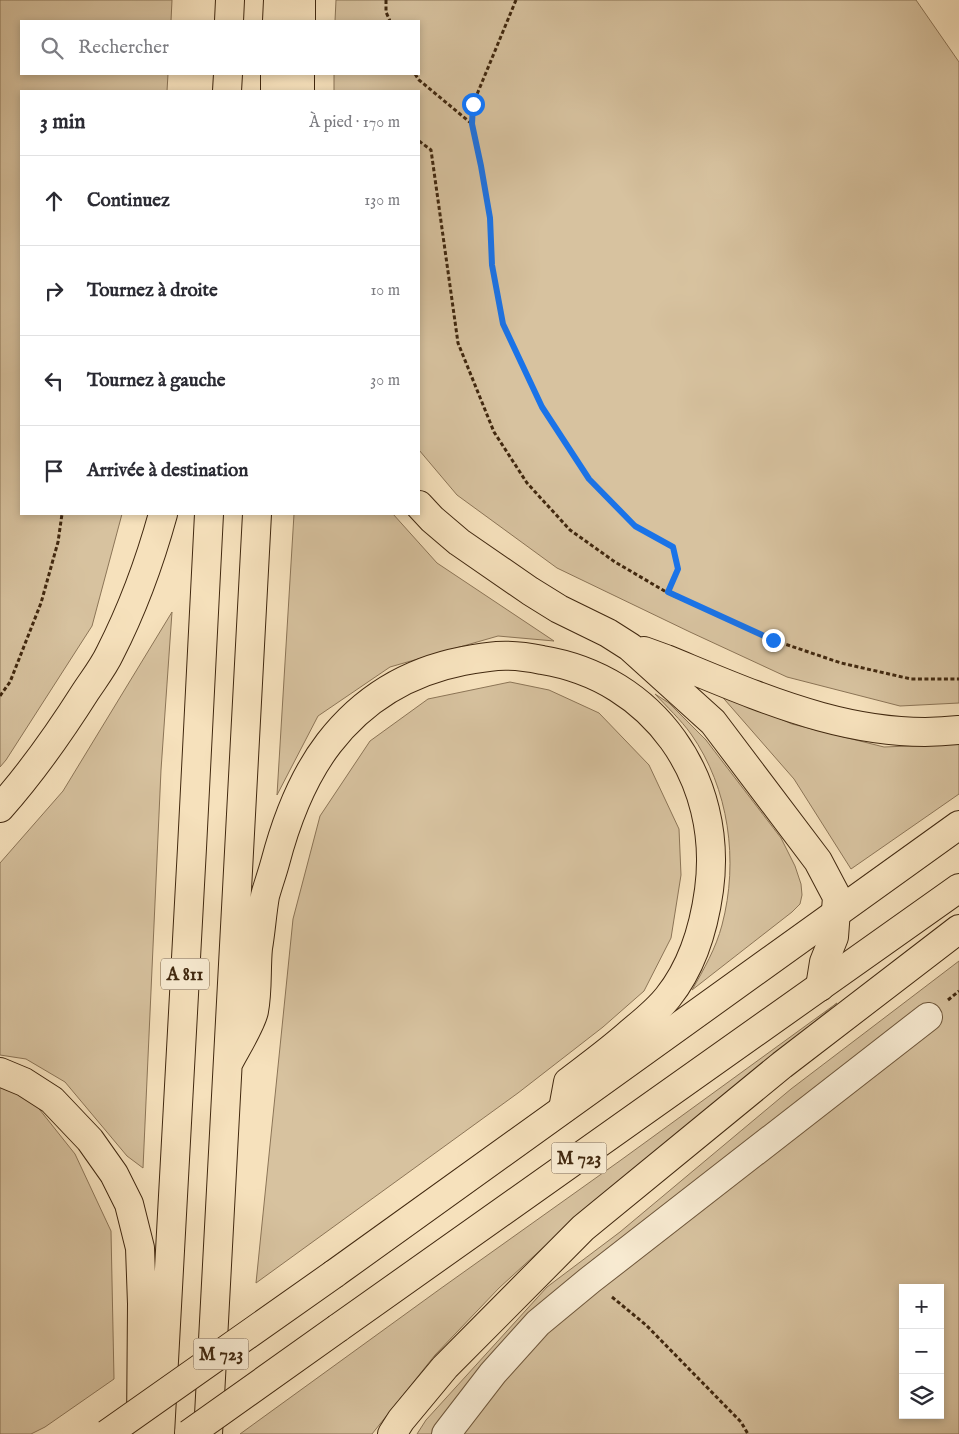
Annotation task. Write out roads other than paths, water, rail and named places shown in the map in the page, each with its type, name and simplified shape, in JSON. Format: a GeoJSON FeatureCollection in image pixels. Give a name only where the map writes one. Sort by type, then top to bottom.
{"type":"FeatureCollection","features":[{"type":"Feature","properties":{"kind":"main road"},"geometry":{"type":"LineString","coordinates":[[230,0],[230,20]]}},
{"type":"Feature","properties":{"kind":"main road"},"geometry":{"type":"LineString","coordinates":[[277,20],[278,0]]}},
{"type":"Feature","properties":{"kind":"main road"},"geometry":{"type":"LineString","coordinates":[[301,0],[301,20]]}},
{"type":"Feature","properties":{"kind":"main road"},"geometry":{"type":"LineString","coordinates":[[227,90],[228,75]]}},
{"type":"Feature","properties":{"kind":"main road"},"geometry":{"type":"LineString","coordinates":[[274,90],[275,75]]}},
{"type":"Feature","properties":{"kind":"main road"},"geometry":{"type":"LineString","coordinates":[[300,75],[300,90]]}},
{"type":"Feature","properties":{"kind":"main road"},"geometry":{"type":"LineString","coordinates":[[420,506],[459,542],[489,563],[559,609],[608,633],[630,647],[712,722],[818,861],[837,897],[834,937],[824,962],[820,987]]}},
{"type":"Feature","properties":{"kind":"main road"},"geometry":{"type":"LineString","coordinates":[[0,808],[18,788],[50,745],[110,654],[149,562],[163,515]]}},
{"type":"Feature","properties":{"kind":"main road","name":"A 811"},"geometry":{"type":"LineString","coordinates":[[160,1434],[209,515]]}},
{"type":"Feature","properties":{"kind":"main road","name":"A 811"},"geometry":{"type":"LineString","coordinates":[[208,1434],[257,515]]}},
{"type":"Feature","properties":{"kind":"main road"},"geometry":{"type":"LineString","coordinates":[[630,647],[666,658],[796,710],[852,725],[903,731],[944,732],[959,730]]}},
{"type":"Feature","properties":{"kind":"main road"},"geometry":{"type":"LineString","coordinates":[[228,1062],[254,1013],[258,952],[266,896],[279,848],[291,811],[306,777],[330,742],[364,705],[397,684],[426,671],[449,664],[498,656],[538,659],[561,663],[588,672],[614,685],[655,717],[672,738],[691,768],[702,797],[710,835],[711,868],[707,904],[700,932],[685,971],[653,1014],[568,1082],[563,1109]]}},
{"type":"Feature","properties":{"kind":"main road","name":"M 723"},"geometry":{"type":"LineString","coordinates":[[107,1434],[334,1274],[959,825]]}},
{"type":"Feature","properties":{"kind":"main road","name":"M 723"},"geometry":{"type":"LineString","coordinates":[[189,1434],[959,888]]}},
{"type":"Feature","properties":{"kind":"main road"},"geometry":{"type":"LineString","coordinates":[[392,1434],[401,1420],[445,1367],[582,1228],[782,1065],[959,929]]}},
{"type":"Feature","properties":{"kind":"main road"},"geometry":{"type":"LineString","coordinates":[[0,1072],[24,1082],[52,1100],[90,1140],[114,1174],[129,1204],[140,1248],[142,1304],[141,1434]]}},
{"type":"Feature","properties":{"kind":"street"},"geometry":{"type":"LineString","coordinates":[[446,1434],[493,1373],[538,1323],[590,1280],[928,1017]]}}]}
